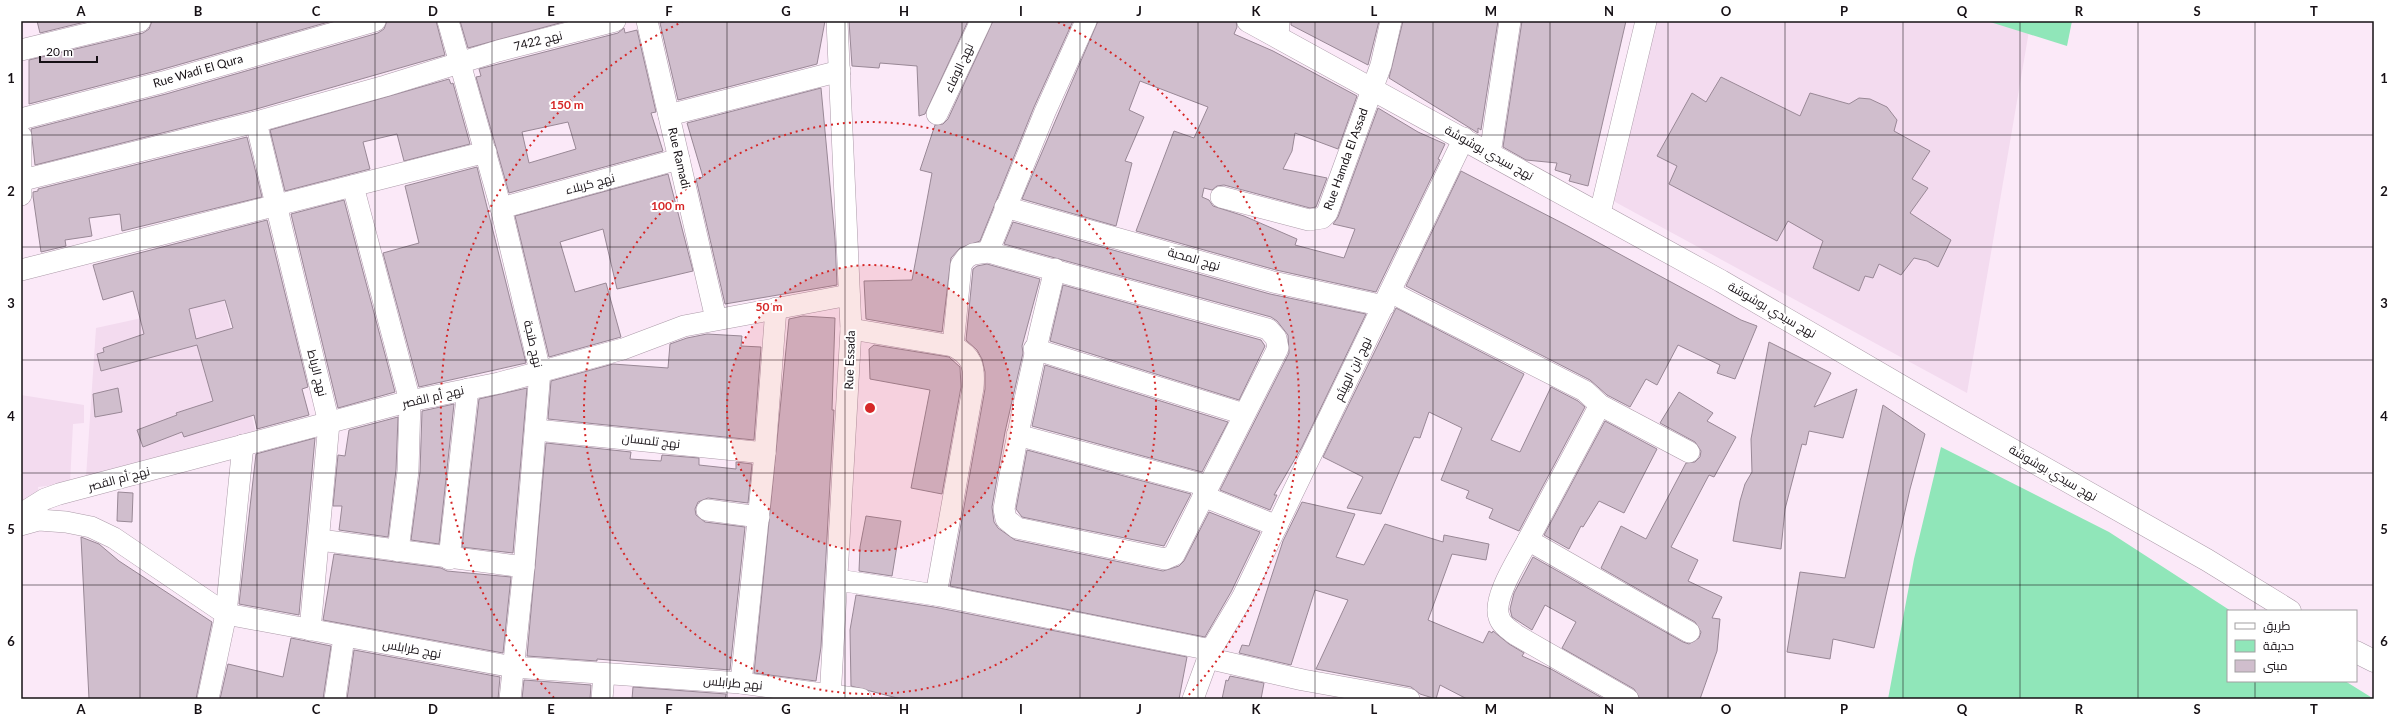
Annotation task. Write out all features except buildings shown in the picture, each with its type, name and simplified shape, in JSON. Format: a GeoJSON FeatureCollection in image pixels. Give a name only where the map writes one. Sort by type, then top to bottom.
{"type":"FeatureCollection","features":[{"type":"Feature","properties":{"kind":"street"},"geometry":{"type":"LineString","coordinates":[[21,50],[140,21]]}},
{"type":"Feature","properties":{"kind":"street","name":"Rue Wadi El Qura"},"geometry":{"type":"LineString","coordinates":[[21,119],[170,80],[375,21]]}},
{"type":"Feature","properties":{"kind":"street","name":"نهج طنجة"},"geometry":{"type":"LineString","coordinates":[[448,21],[461,62],[501,208],[540,371],[524,567],[510,699]]}},
{"type":"Feature","properties":{"kind":"street","name":"نهج 7422"},"geometry":{"type":"LineString","coordinates":[[22,188],[461,62],[615,21]]}},
{"type":"Feature","properties":{"kind":"street","name":"Rue Ramadi"},"geometry":{"type":"LineString","coordinates":[[647,21],[716,319]]}},
{"type":"Feature","properties":{"kind":"street","name":"Rue Essada"},"geometry":{"type":"LineString","coordinates":[[830,696],[838,580],[851,329],[837,21]]}},
{"type":"Feature","properties":{"kind":"street","name":"نهج الوفاء"},"geometry":{"type":"LineString","coordinates":[[937,114],[981,21]]}},
{"type":"Feature","properties":{"kind":"street"},"geometry":{"type":"LineString","coordinates":[[988,252],[1005,206],[1086,21]]}},
{"type":"Feature","properties":{"kind":"street","name":"نهج سيدي بوشوشة"},"geometry":{"type":"LineString","coordinates":[[1248,21],[1279,29],[1371,90],[1464,138],[1490,154],[1600,213],[2207,560],[2288,610]]}},
{"type":"Feature","properties":{"kind":"street","name":"Rue Hamda El Assad"},"geometry":{"type":"LineString","coordinates":[[1221,197],[1309,220],[1322,218],[1330,206],[1381,65],[1390,21]]}},
{"type":"Feature","properties":{"kind":"street"},"geometry":{"type":"LineString","coordinates":[[1490,154],[1510,21]]}},
{"type":"Feature","properties":{"kind":"street"},"geometry":{"type":"LineString","coordinates":[[1600,213],[1646,21]]}},
{"type":"Feature","properties":{"kind":"street"},"geometry":{"type":"LineString","coordinates":[[669,115],[840,71]]}},
{"type":"Feature","properties":{"kind":"street","name":"نهج الرباط"},"geometry":{"type":"LineString","coordinates":[[256,122],[278,205],[302,316],[329,423],[320,540],[310,630]]}},
{"type":"Feature","properties":{"kind":"street"},"geometry":{"type":"LineString","coordinates":[[21,136],[22,188]]}},
{"type":"Feature","properties":{"kind":"street","name":"نهج ابن الهيثم"},"geometry":{"type":"LineString","coordinates":[[1193,699],[1209,654],[1242,598],[1464,138]]}},
{"type":"Feature","properties":{"kind":"street"},"geometry":{"type":"LineString","coordinates":[[21,270],[486,152]]}},
{"type":"Feature","properties":{"kind":"street","name":"نهج كربلاء"},"geometry":{"type":"LineString","coordinates":[[501,208],[679,159]]}},
{"type":"Feature","properties":{"kind":"street"},"geometry":{"type":"LineString","coordinates":[[353,186],[410,401],[408,471],[398,551]]}},
{"type":"Feature","properties":{"kind":"street","name":"نهج المحبة"},"geometry":{"type":"LineString","coordinates":[[1005,206],[1266,280],[1387,299],[1585,391],[1600,405],[1689,452]]}},
{"type":"Feature","properties":{"kind":"street"},"geometry":{"type":"LineString","coordinates":[[953,346],[961,265],[966,258],[973,254],[988,252],[1055,269],[1268,329],[1273,333],[1278,348],[1177,551],[1170,558],[1157,558],[1017,528],[1008,522],[1004,509],[1016,435],[1034,349],[1055,269]]}},
{"type":"Feature","properties":{"kind":"street","name":"نهج أم القصر"},"geometry":{"type":"LineString","coordinates":[[21,514],[45,499],[59,494],[410,401],[468,389],[623,349],[668,330],[716,319],[849,295]]}},
{"type":"Feature","properties":{"kind":"street"},"geometry":{"type":"LineString","coordinates":[[741,683],[765,453],[776,308]]}},
{"type":"Feature","properties":{"kind":"street"},"geometry":{"type":"LineString","coordinates":[[851,329],[953,346],[964,352],[970,359],[974,378],[936,595]]}},
{"type":"Feature","properties":{"kind":"street"},"geometry":{"type":"LineString","coordinates":[[1034,349],[1244,414]]}},
{"type":"Feature","properties":{"kind":"street"},"geometry":{"type":"LineString","coordinates":[[449,559],[468,389]]}},
{"type":"Feature","properties":{"kind":"street"},"geometry":{"type":"LineString","coordinates":[[1600,405],[1528,540],[1500,596],[1497,607],[1499,618],[1506,628],[1628,699]]}},
{"type":"Feature","properties":{"kind":"street","name":"نهج تلمسان"},"geometry":{"type":"LineString","coordinates":[[536,430],[765,453]]}},
{"type":"Feature","properties":{"kind":"street"},"geometry":{"type":"LineString","coordinates":[[1016,435],[1206,491],[1277,526]]}},
{"type":"Feature","properties":{"kind":"street"},"geometry":{"type":"LineString","coordinates":[[208,699],[226,614],[243,445]]}},
{"type":"Feature","properties":{"kind":"street"},"geometry":{"type":"LineString","coordinates":[[707,510],[758,517]]}},
{"type":"Feature","properties":{"kind":"street","name":"نهج طرابلس"},"geometry":{"type":"LineString","coordinates":[[21,525],[39,520],[66,522],[91,527],[114,538],[226,614],[344,637],[513,666],[604,674],[741,683],[861,699]]}},
{"type":"Feature","properties":{"kind":"street"},"geometry":{"type":"LineString","coordinates":[[320,540],[449,559],[524,567]]}},
{"type":"Feature","properties":{"kind":"street"},"geometry":{"type":"LineString","coordinates":[[1528,540],[1689,632]]}},
{"type":"Feature","properties":{"kind":"street"},"geometry":{"type":"LineString","coordinates":[[838,580],[936,595],[1209,654],[1303,680],[1409,699]]}},
{"type":"Feature","properties":{"kind":"street"},"geometry":{"type":"LineString","coordinates":[[335,699],[344,637]]}},
{"type":"Feature","properties":{"kind":"street"},"geometry":{"type":"LineString","coordinates":[[2357,652],[2374,661]]}},
{"type":"Feature","properties":{"kind":"street"},"geometry":{"type":"LineString","coordinates":[[602,699],[604,674]]}},
{"type":"Feature","properties":{"kind":"shaded area"},"geometry":{"type":"Polygon","coordinates":[[[1651,21],[1999,21],[2029,31],[1967,393],[1606,197],[1651,21]]]}},
{"type":"Feature","properties":{"kind":"shaded area"},"geometry":{"type":"Polygon","coordinates":[[[224,300],[256,433],[86,477],[96,328],[224,300]]]}},
{"type":"Feature","properties":{"kind":"shaded area"},"geometry":{"type":"Polygon","coordinates":[[[21,395],[84,405],[84,423],[73,424],[70,483],[38,487],[40,500],[21,501],[21,395]]]}},
{"type":"Feature","properties":{"kind":"green space"},"geometry":{"type":"Polygon","coordinates":[[[1987,21],[2072,21],[2067,46],[1987,21]]]}},
{"type":"Feature","properties":{"kind":"green space"},"geometry":{"type":"Polygon","coordinates":[[[1941,447],[2109,532],[2229,610],[2227,610],[2227,682],[2347,682],[2374,699],[1888,699],[1914,559],[1941,447]]]}}]}
